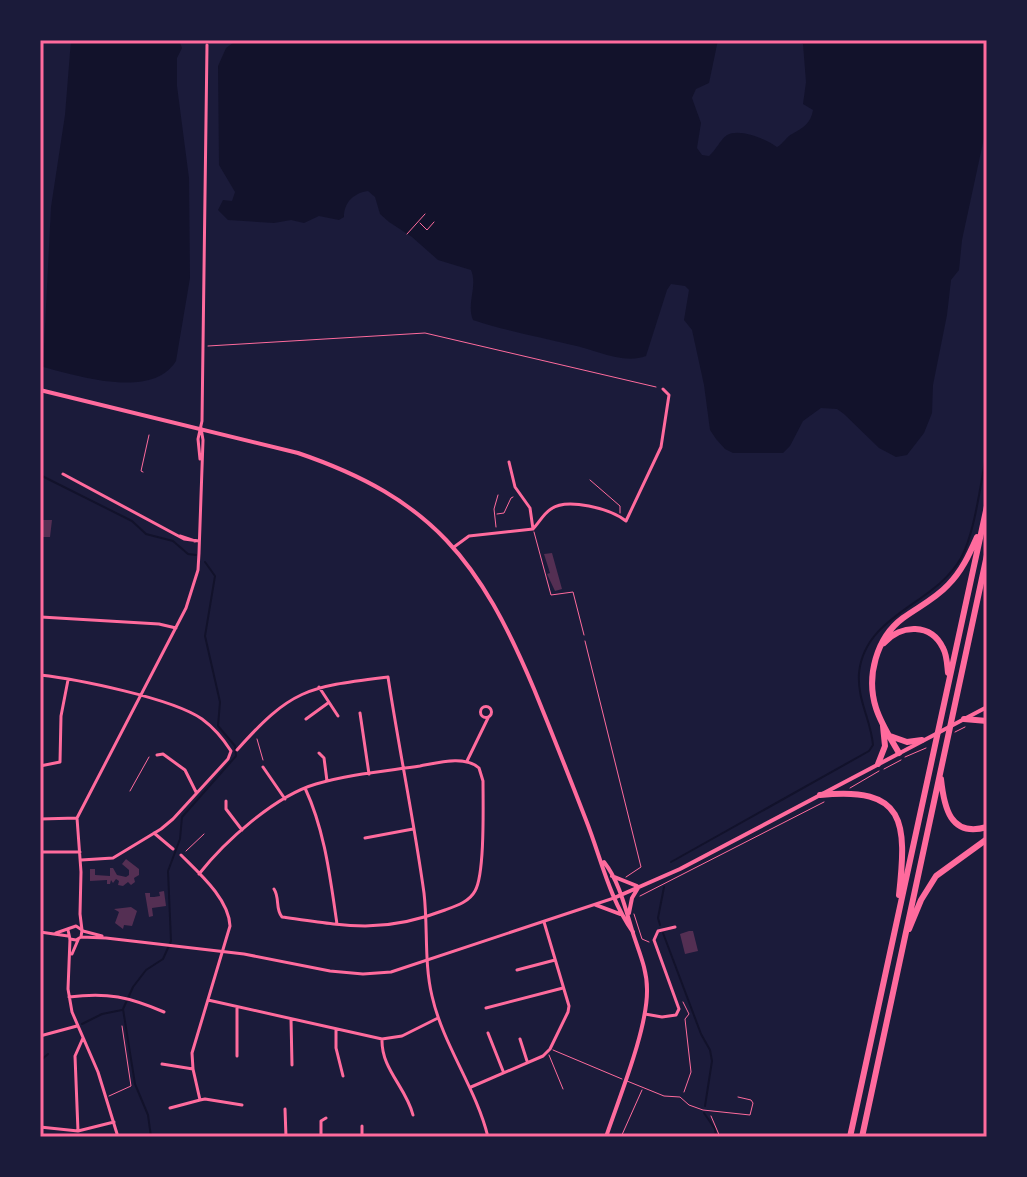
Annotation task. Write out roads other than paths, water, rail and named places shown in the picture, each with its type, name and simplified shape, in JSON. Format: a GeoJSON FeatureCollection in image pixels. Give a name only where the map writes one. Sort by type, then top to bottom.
{"type":"FeatureCollection","features":[{"type":"Feature","properties":{"kind":"highway"},"geometry":{"type":"LineString","coordinates":[[850,1137],[987,506]]}},
{"type":"Feature","properties":{"kind":"highway"},"geometry":{"type":"LineString","coordinates":[[899,753],[876,709],[873,688],[879,649],[899,620],[941,593],[958,574],[983,523]]}},
{"type":"Feature","properties":{"kind":"highway"},"geometry":{"type":"LineString","coordinates":[[862,1137],[987,555]]}},
{"type":"Feature","properties":{"kind":"highway"},"geometry":{"type":"LineString","coordinates":[[879,649],[888,638],[901,631],[923,630],[942,646],[949,679]]}},
{"type":"Feature","properties":{"kind":"highway"},"geometry":{"type":"LineString","coordinates":[[964,719],[987,721]]}},
{"type":"Feature","properties":{"kind":"highway"},"geometry":{"type":"LineString","coordinates":[[878,764],[885,746],[883,723]]}},
{"type":"Feature","properties":{"kind":"highway"},"geometry":{"type":"LineString","coordinates":[[890,736],[907,742],[922,740]]}},
{"type":"Feature","properties":{"kind":"highway"},"geometry":{"type":"LineString","coordinates":[[940,771],[949,815],[962,827],[987,827]]}},
{"type":"Feature","properties":{"kind":"highway"},"geometry":{"type":"LineString","coordinates":[[820,795],[849,792],[869,795],[883,803],[895,816],[904,846],[896,927]]}},
{"type":"Feature","properties":{"kind":"highway"},"geometry":{"type":"LineString","coordinates":[[903,943],[921,900],[936,876],[987,839]]}},
{"type":"Feature","properties":{"kind":"main road"},"geometry":{"type":"LineString","coordinates":[[40,390],[298,453],[352,473],[410,507],[454,547],[482,583],[512,637],[602,860],[621,895],[647,980],[645,1014],[606,1137]]}},
{"type":"Feature","properties":{"kind":"main road"},"geometry":{"type":"LineString","coordinates":[[614,898],[987,707]]}},
{"type":"Feature","properties":{"kind":"main road"},"geometry":{"type":"LineString","coordinates":[[602,860],[620,914],[633,932]]}},
{"type":"Feature","properties":{"kind":"main road"},"geometry":{"type":"LineString","coordinates":[[612,876],[639,887]]}},
{"type":"Feature","properties":{"kind":"main road"},"geometry":{"type":"LineString","coordinates":[[628,915],[632,898],[639,887]]}},
{"type":"Feature","properties":{"kind":"main road"},"geometry":{"type":"LineString","coordinates":[[596,905],[620,914]]}},
{"type":"Feature","properties":{"kind":"street"},"geometry":{"type":"LineString","coordinates":[[71,957],[82,930],[77,818],[176,628],[198,570],[207,45]]}},
{"type":"Feature","properties":{"kind":"street"},"geometry":{"type":"LineString","coordinates":[[454,547],[469,536],[533,529],[551,508],[563,506],[594,506],[626,521],[661,447],[669,395],[663,389]]}},
{"type":"Feature","properties":{"kind":"street"},"geometry":{"type":"LineString","coordinates":[[509,462],[511,478],[530,508],[533,529]]}},
{"type":"Feature","properties":{"kind":"street"},"geometry":{"type":"LineString","coordinates":[[63,474],[188,541],[197,541]]}},
{"type":"Feature","properties":{"kind":"street"},"geometry":{"type":"LineString","coordinates":[[41,617],[159,624],[176,628]]}},
{"type":"Feature","properties":{"kind":"street"},"geometry":{"type":"LineString","coordinates":[[40,675],[140,696],[202,719],[233,750]]}},
{"type":"Feature","properties":{"kind":"street"},"geometry":{"type":"LineString","coordinates":[[81,860],[113,858],[173,819],[233,750],[286,702],[319,687],[388,677],[427,917],[427,972],[438,1018],[471,1087],[488,1137]]}},
{"type":"Feature","properties":{"kind":"street"},"geometry":{"type":"LineString","coordinates":[[40,766],[60,762],[60,720],[69,680]]}},
{"type":"Feature","properties":{"kind":"street"},"geometry":{"type":"LineString","coordinates":[[319,687],[338,716]]}},
{"type":"Feature","properties":{"kind":"street"},"geometry":{"type":"LineString","coordinates":[[306,719],[328,703]]}},
{"type":"Feature","properties":{"kind":"street"},"geometry":{"type":"LineString","coordinates":[[360,713],[369,774]]}},
{"type":"Feature","properties":{"kind":"street"},"geometry":{"type":"LineString","coordinates":[[467,761],[488,718]]}},
{"type":"Feature","properties":{"kind":"street"},"geometry":{"type":"LineString","coordinates":[[319,753],[324,758],[327,781]]}},
{"type":"Feature","properties":{"kind":"street"},"geometry":{"type":"LineString","coordinates":[[157,755],[163,754],[181,765],[196,792]]}},
{"type":"Feature","properties":{"kind":"street"},"geometry":{"type":"LineString","coordinates":[[199,874],[242,830],[305,788],[327,781],[403,768],[467,761],[476,765],[482,775],[478,885],[466,901],[427,917],[375,928],[282,917],[278,913],[278,897],[274,889]]}},
{"type":"Feature","properties":{"kind":"street"},"geometry":{"type":"LineString","coordinates":[[263,767],[285,799]]}},
{"type":"Feature","properties":{"kind":"street"},"geometry":{"type":"LineString","coordinates":[[305,788],[324,843],[338,925]]}},
{"type":"Feature","properties":{"kind":"street"},"geometry":{"type":"LineString","coordinates":[[226,801],[226,809],[242,830]]}},
{"type":"Feature","properties":{"kind":"street"},"geometry":{"type":"LineString","coordinates":[[40,819],[77,818]]}},
{"type":"Feature","properties":{"kind":"street"},"geometry":{"type":"LineString","coordinates":[[365,838],[413,829]]}},
{"type":"Feature","properties":{"kind":"street"},"geometry":{"type":"LineString","coordinates":[[154,833],[173,849]]}},
{"type":"Feature","properties":{"kind":"street"},"geometry":{"type":"LineString","coordinates":[[42,852],[80,852]]}},
{"type":"Feature","properties":{"kind":"street"},"geometry":{"type":"LineString","coordinates":[[182,854],[223,904],[229,917],[223,951],[194,1046],[193,1069],[200,1100]]}},
{"type":"Feature","properties":{"kind":"street"},"geometry":{"type":"LineString","coordinates":[[40,932],[70,938],[106,938],[223,951],[363,974],[391,972],[614,898]]}},
{"type":"Feature","properties":{"kind":"street"},"geometry":{"type":"LineString","coordinates":[[56,933],[74,926],[80,914]]}},
{"type":"Feature","properties":{"kind":"street"},"geometry":{"type":"LineString","coordinates":[[471,1087],[549,1050],[569,1009],[544,922]]}},
{"type":"Feature","properties":{"kind":"street"},"geometry":{"type":"LineString","coordinates":[[74,926],[106,938]]}},
{"type":"Feature","properties":{"kind":"street"},"geometry":{"type":"LineString","coordinates":[[645,1014],[668,1017],[676,1015],[679,1009],[654,940],[658,931],[675,927]]}},
{"type":"Feature","properties":{"kind":"street"},"geometry":{"type":"LineString","coordinates":[[68,930],[71,957],[69,997],[77,1026],[107,1097],[118,1137]]}},
{"type":"Feature","properties":{"kind":"street"},"geometry":{"type":"LineString","coordinates":[[517,970],[555,960]]}},
{"type":"Feature","properties":{"kind":"street"},"geometry":{"type":"LineString","coordinates":[[486,1008],[563,988]]}},
{"type":"Feature","properties":{"kind":"street"},"geometry":{"type":"LineString","coordinates":[[69,997],[96,994],[124,996],[164,1012]]}},
{"type":"Feature","properties":{"kind":"street"},"geometry":{"type":"LineString","coordinates":[[208,1000],[382,1039],[402,1036],[438,1018]]}},
{"type":"Feature","properties":{"kind":"street"},"geometry":{"type":"LineString","coordinates":[[237,1008],[237,1056]]}},
{"type":"Feature","properties":{"kind":"street"},"geometry":{"type":"LineString","coordinates":[[291,1019],[292,1065]]}},
{"type":"Feature","properties":{"kind":"street"},"geometry":{"type":"LineString","coordinates":[[40,1036],[77,1026]]}},
{"type":"Feature","properties":{"kind":"street"},"geometry":{"type":"LineString","coordinates":[[336,1029],[336,1048],[343,1076]]}},
{"type":"Feature","properties":{"kind":"street"},"geometry":{"type":"LineString","coordinates":[[488,1033],[503,1071]]}},
{"type":"Feature","properties":{"kind":"street"},"geometry":{"type":"LineString","coordinates":[[78,1131],[75,1056],[83,1038]]}},
{"type":"Feature","properties":{"kind":"street"},"geometry":{"type":"LineString","coordinates":[[382,1039],[389,1070],[410,1104],[413,1115]]}},
{"type":"Feature","properties":{"kind":"street"},"geometry":{"type":"LineString","coordinates":[[520,1039],[527,1061]]}},
{"type":"Feature","properties":{"kind":"street"},"geometry":{"type":"LineString","coordinates":[[162,1064],[193,1069]]}},
{"type":"Feature","properties":{"kind":"street"},"geometry":{"type":"LineString","coordinates":[[170,1108],[205,1099],[242,1105]]}},
{"type":"Feature","properties":{"kind":"street"},"geometry":{"type":"LineString","coordinates":[[285,1109],[286,1137]]}},
{"type":"Feature","properties":{"kind":"street"},"geometry":{"type":"LineString","coordinates":[[321,1137],[321,1121],[326,1118]]}},
{"type":"Feature","properties":{"kind":"street"},"geometry":{"type":"LineString","coordinates":[[40,1127],[78,1131],[114,1122]]}},
{"type":"Feature","properties":{"kind":"street"},"geometry":{"type":"LineString","coordinates":[[362,1126],[362,1137]]}},
{"type":"Feature","properties":{"kind":"lane"},"geometry":{"type":"LineString","coordinates":[[590,480],[620,506],[620,516]]}},
{"type":"Feature","properties":{"kind":"lane"},"geometry":{"type":"LineString","coordinates":[[533,529],[551,595],[573,592],[584,635]]}},
{"type":"Feature","properties":{"kind":"lane"},"geometry":{"type":"LineString","coordinates":[[107,1097],[131,1086],[122,1026]]}},
{"type":"Feature","properties":{"kind":"lane"},"geometry":{"type":"LineString","coordinates":[[549,1050],[643,1088],[672,1098],[680,1097],[694,1107],[750,1115],[753,1103],[738,1097]]}},
{"type":"Feature","properties":{"kind":"lane"},"geometry":{"type":"LineString","coordinates":[[549,1050],[563,1089]]}},
{"type":"Feature","properties":{"kind":"lane"},"geometry":{"type":"LineString","coordinates":[[621,1137],[643,1088]]}},
{"type":"Feature","properties":{"kind":"waterway"},"geometry":{"type":"LineString","coordinates":[[40,44],[41,40]]}},
{"type":"Feature","properties":{"kind":"waterway"},"geometry":{"type":"LineString","coordinates":[[671,862],[869,751],[873,745],[872,736],[859,683],[864,653],[887,623],[935,588],[961,558],[974,521],[987,451]]}},
{"type":"Feature","properties":{"kind":"waterway"},"geometry":{"type":"LineString","coordinates":[[40,475],[132,521],[146,534],[173,541],[188,554],[196,555]]}},
{"type":"Feature","properties":{"kind":"waterway"},"geometry":{"type":"LineString","coordinates":[[151,1137],[148,1115],[135,1084],[123,1009],[133,987],[146,970],[163,959],[171,941],[168,871],[180,839],[182,817],[236,756],[235,746],[218,726],[220,702],[205,636],[215,576],[205,562]]}},
{"type":"Feature","properties":{"kind":"waterway"},"geometry":{"type":"LineString","coordinates":[[660,925],[658,918],[664,887]]}},
{"type":"Feature","properties":{"kind":"waterway"},"geometry":{"type":"LineString","coordinates":[[663,933],[710,1050],[712,1061],[705,1106]]}},
{"type":"Feature","properties":{"kind":"waterway"},"geometry":{"type":"LineString","coordinates":[[82,1024],[102,1014],[122,1010]]}},
{"type":"Feature","properties":{"kind":"waterway"},"geometry":{"type":"LineString","coordinates":[[40,1061],[48,1054]]}},
{"type":"Feature","properties":{"kind":"waterway"},"geometry":{"type":"LineString","coordinates":[[704,1113],[715,1129],[716,1137]]}}]}
